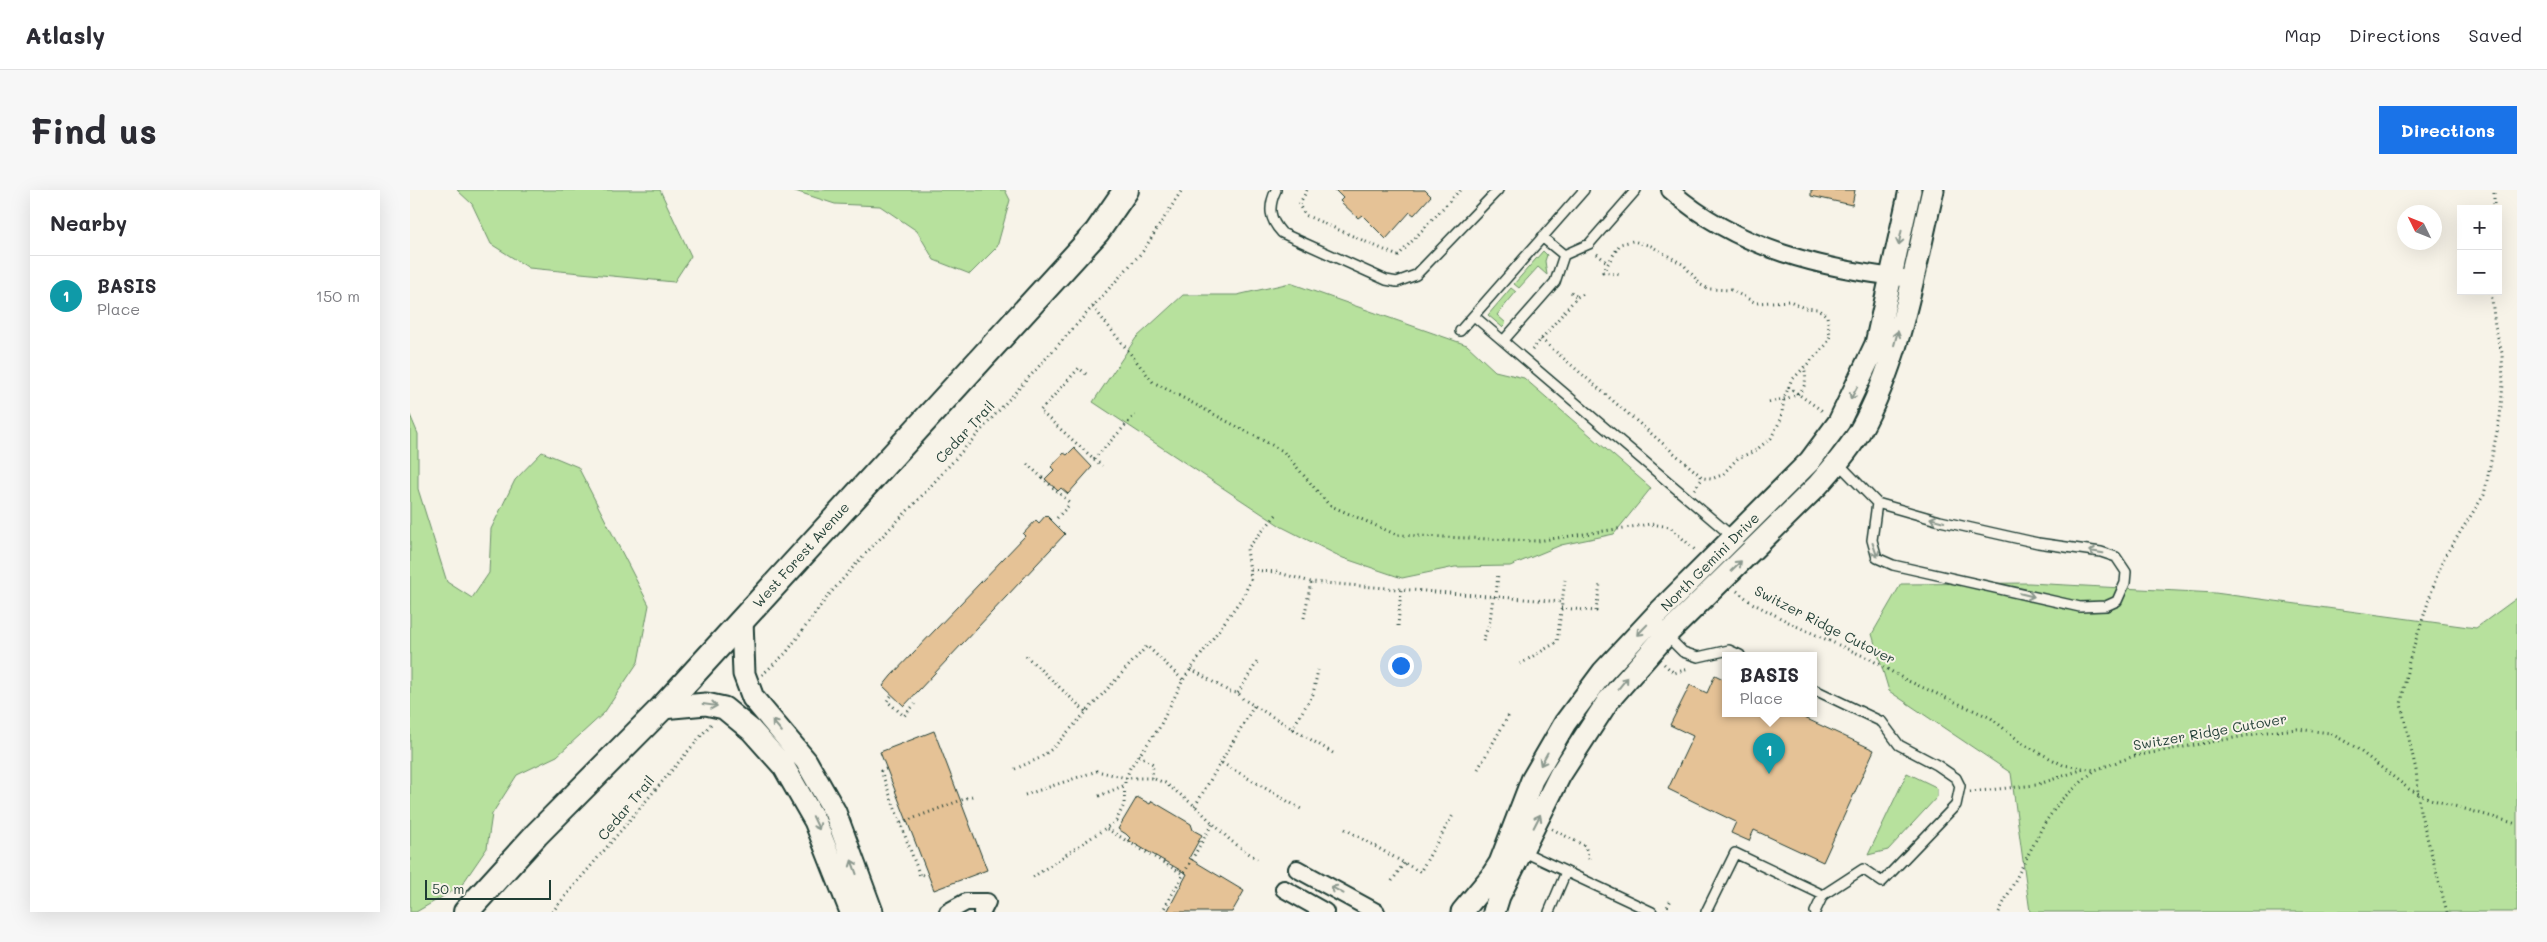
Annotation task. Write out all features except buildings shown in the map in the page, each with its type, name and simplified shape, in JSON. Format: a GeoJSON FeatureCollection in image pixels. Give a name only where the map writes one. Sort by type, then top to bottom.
{"type":"FeatureCollection","features":[{"type":"Feature","properties":{"kind":"main road","name":"West Forest Avenue"},"geometry":{"type":"LineString","coordinates":[[466,912],[536,836],[662,708],[1097,232],[1126,190]]}},
{"type":"Feature","properties":{"kind":"street"},"geometry":{"type":"LineString","coordinates":[[1670,190],[1704,218],[1747,240],[1778,252],[1902,278]]}},
{"type":"Feature","properties":{"kind":"street","name":"North Gemini Drive"},"geometry":{"type":"LineString","coordinates":[[1494,912],[1522,851],[1576,747],[1608,701],[1666,635],[1772,532],[1838,463],[1859,432],[1891,360],[1902,278],[1910,190]]}},
{"type":"Feature","properties":{"kind":"street","name":"North Gemini Drive"},"geometry":{"type":"LineString","coordinates":[[1462,912],[1475,898],[1500,863],[1532,780],[1565,723],[1584,697],[1626,646],[1810,461],[1839,422],[1876,344],[1933,190]]}},
{"type":"Feature","properties":{"kind":"street"},"geometry":{"type":"LineString","coordinates":[[742,620],[744,674],[753,698],[806,761],[835,812],[872,912]]}},
{"type":"Feature","properties":{"kind":"street"},"geometry":{"type":"LineString","coordinates":[[662,708],[706,704],[724,708],[735,715],[751,730],[784,766],[815,821],[851,912]]}},
{"type":"Feature","properties":{"kind":"street"},"geometry":{"type":"LineString","coordinates":[[1297,869],[1376,912]]}},
{"type":"Feature","properties":{"kind":"street"},"geometry":{"type":"LineString","coordinates":[[1284,889],[1325,912]]}},
{"type":"Feature","properties":{"kind":"street"},"geometry":{"type":"LineString","coordinates":[[948,912],[966,902],[987,902],[982,912]]}},
{"type":"Feature","properties":{"kind":"lane"},"geometry":{"type":"LineString","coordinates":[[1276,190],[1270,208],[1271,216],[1274,225],[1282,233],[1386,280],[1397,282],[1416,275],[1498,190]]}},
{"type":"Feature","properties":{"kind":"lane"},"geometry":{"type":"LineString","coordinates":[[1460,332],[1584,190]]}},
{"type":"Feature","properties":{"kind":"lane"},"geometry":{"type":"LineString","coordinates":[[1504,340],[1555,282],[1564,255],[1589,244],[1636,190]]}},
{"type":"Feature","properties":{"kind":"lane"},"geometry":{"type":"LineString","coordinates":[[1542,237],[1564,255]]}},
{"type":"Feature","properties":{"kind":"lane"},"geometry":{"type":"LineString","coordinates":[[1474,316],[1734,538]]}},
{"type":"Feature","properties":{"kind":"lane"},"geometry":{"type":"LineString","coordinates":[[1838,463],[1878,503],[1940,521],[2012,537],[2101,552],[2116,557],[2126,572],[2125,583],[2117,601],[2106,606],[2080,607],[1893,565],[1876,558],[1872,540],[1878,503]]}},
{"type":"Feature","properties":{"kind":"lane"},"geometry":{"type":"LineString","coordinates":[[1666,635],[1683,652],[1698,658],[1729,650],[1733,652]]}},
{"type":"Feature","properties":{"kind":"lane"},"geometry":{"type":"LineString","coordinates":[[1815,912],[1823,895],[1863,869],[1882,882],[1956,805],[1960,786],[1956,778],[1937,765],[1899,745],[1882,722],[1817,692]]}},
{"type":"Feature","properties":{"kind":"lane"},"geometry":{"type":"LineString","coordinates":[[1522,851],[1652,912]]}},
{"type":"Feature","properties":{"kind":"lane"},"geometry":{"type":"LineString","coordinates":[[1706,912],[1735,853],[1823,895]]}},
{"type":"Feature","properties":{"kind":"lane"},"geometry":{"type":"LineString","coordinates":[[1549,912],[1566,872]]}},
{"type":"Feature","properties":{"kind":"path","name":"Cedar Trail"},"geometry":{"type":"LineString","coordinates":[[758,678],[786,653],[828,596],[863,556],[925,492],[1143,251],[1182,190]]}},
{"type":"Feature","properties":{"kind":"path"},"geometry":{"type":"LineString","coordinates":[[1307,190],[1300,205],[1305,215],[1398,256],[1460,190]]}},
{"type":"Feature","properties":{"kind":"path"},"geometry":{"type":"LineString","coordinates":[[2494,190],[2494,205]]}},
{"type":"Feature","properties":{"kind":"path"},"geometry":{"type":"LineString","coordinates":[[1541,339],[1703,478],[1711,479],[1722,474],[1734,461],[1755,451],[1771,438],[1781,419],[1788,387],[1804,366],[1821,352],[1830,336],[1827,316],[1818,309],[1804,308],[1784,300],[1756,303],[1731,290],[1709,289],[1701,285],[1684,265],[1643,243],[1633,241],[1620,244],[1603,272],[1622,275]]}},
{"type":"Feature","properties":{"kind":"path"},"geometry":{"type":"LineString","coordinates":[[1597,254],[1608,263]]}},
{"type":"Feature","properties":{"kind":"path"},"geometry":{"type":"LineString","coordinates":[[1571,292],[1577,297]]}},
{"type":"Feature","properties":{"kind":"path"},"geometry":{"type":"LineString","coordinates":[[1525,358],[1577,297],[1586,293]]}},
{"type":"Feature","properties":{"kind":"path"},"geometry":{"type":"LineString","coordinates":[[2447,912],[2420,811],[2416,770],[2402,713],[2403,685],[2419,627],[2445,556],[2484,495],[2500,417],[2503,384],[2502,353],[2495,326],[2491,295]]}},
{"type":"Feature","properties":{"kind":"path"},"geometry":{"type":"LineString","coordinates":[[1093,307],[1153,382],[1283,451],[1329,505],[1397,535],[1537,541],[1651,524],[1670,527],[1699,554]]}},
{"type":"Feature","properties":{"kind":"path"},"geometry":{"type":"LineString","coordinates":[[1769,402],[1798,394],[1806,382],[1804,366]]}},
{"type":"Feature","properties":{"kind":"path"},"geometry":{"type":"LineString","coordinates":[[1086,374],[1079,368],[1040,411],[1102,466]]}},
{"type":"Feature","properties":{"kind":"path"},"geometry":{"type":"LineString","coordinates":[[1788,387],[1828,415]]}},
{"type":"Feature","properties":{"kind":"path"},"geometry":{"type":"LineString","coordinates":[[1094,458],[1135,415]]}},
{"type":"Feature","properties":{"kind":"path"},"geometry":{"type":"LineString","coordinates":[[1027,464],[1069,503],[1057,518]]}},
{"type":"Feature","properties":{"kind":"path"},"geometry":{"type":"LineString","coordinates":[[1033,877],[1107,829],[1120,814],[1124,805],[1126,778],[1139,755],[1166,717],[1183,680],[1244,595],[1249,586],[1251,570],[1247,554],[1249,545],[1278,514]]}},
{"type":"Feature","properties":{"kind":"path"},"geometry":{"type":"LineString","coordinates":[[1251,570],[1276,572],[1310,582],[1562,602]]}},
{"type":"Feature","properties":{"kind":"path"},"geometry":{"type":"LineString","coordinates":[[1483,641],[1488,629],[1498,573]]}},
{"type":"Feature","properties":{"kind":"path"},"geometry":{"type":"LineString","coordinates":[[1520,664],[1557,642],[1565,580]]}},
{"type":"Feature","properties":{"kind":"path"},"geometry":{"type":"LineString","coordinates":[[1304,618],[1310,582]]}},
{"type":"Feature","properties":{"kind":"path"},"geometry":{"type":"LineString","coordinates":[[1561,608],[1596,611],[1600,584]]}},
{"type":"Feature","properties":{"kind":"path","name":"Switzer Ridge Cutover"},"geometry":{"type":"LineString","coordinates":[[1733,587],[1752,603],[1796,626],[1870,659],[1906,680],[1991,718],[2023,744],[2063,765],[2095,770]]}},
{"type":"Feature","properties":{"kind":"path"},"geometry":{"type":"LineString","coordinates":[[1398,626],[1400,589]]}},
{"type":"Feature","properties":{"kind":"path"},"geometry":{"type":"LineString","coordinates":[[1015,769],[1046,754],[1147,646],[1183,680]]}},
{"type":"Feature","properties":{"kind":"path"},"geometry":{"type":"LineString","coordinates":[[1026,656],[1086,712]]}},
{"type":"Feature","properties":{"kind":"path"},"geometry":{"type":"LineString","coordinates":[[1238,693],[1259,659]]}},
{"type":"Feature","properties":{"kind":"path"},"geometry":{"type":"LineString","coordinates":[[1659,660],[1674,673],[1689,668]]}},
{"type":"Feature","properties":{"kind":"path"},"geometry":{"type":"LineString","coordinates":[[1191,669],[1230,692],[1238,693],[1243,699],[1254,706],[1333,753]]}},
{"type":"Feature","properties":{"kind":"path"},"geometry":{"type":"LineString","coordinates":[[1292,729],[1313,694],[1318,670]]}},
{"type":"Feature","properties":{"kind":"path"},"geometry":{"type":"LineString","coordinates":[[891,696],[887,700],[904,716],[915,704]]}},
{"type":"Feature","properties":{"kind":"path"},"geometry":{"type":"LineString","coordinates":[[1196,806],[1254,706]]}},
{"type":"Feature","properties":{"kind":"path"},"geometry":{"type":"LineString","coordinates":[[1478,769],[1509,715]]}},
{"type":"Feature","properties":{"kind":"path","name":"Cedar Trail"},"geometry":{"type":"LineString","coordinates":[[552,912],[714,720]]}},
{"type":"Feature","properties":{"kind":"path","name":"Switzer Ridge Cutover"},"geometry":{"type":"LineString","coordinates":[[1999,912],[2044,824],[2061,800],[2095,770],[2134,756],[2267,732],[2297,728],[2330,734],[2347,742],[2418,793],[2517,824]]}},
{"type":"Feature","properties":{"kind":"path"},"geometry":{"type":"LineString","coordinates":[[1139,755],[1153,764],[1152,778]]}},
{"type":"Feature","properties":{"kind":"path"},"geometry":{"type":"LineString","coordinates":[[1222,763],[1301,809]]}},
{"type":"Feature","properties":{"kind":"path"},"geometry":{"type":"LineString","coordinates":[[1986,789],[2036,785],[2086,768]]}},
{"type":"Feature","properties":{"kind":"path"},"geometry":{"type":"LineString","coordinates":[[886,769],[881,771],[920,876],[926,873]]}},
{"type":"Feature","properties":{"kind":"path"},"geometry":{"type":"LineString","coordinates":[[1025,795],[1097,771],[1126,778],[1152,778],[1166,783],[1196,806],[1231,841],[1257,859]]}},
{"type":"Feature","properties":{"kind":"path"},"geometry":{"type":"LineString","coordinates":[[1099,796],[1125,785]]}},
{"type":"Feature","properties":{"kind":"path"},"geometry":{"type":"LineString","coordinates":[[900,823],[972,796]]}},
{"type":"Feature","properties":{"kind":"path"},"geometry":{"type":"LineString","coordinates":[[1345,829],[1420,872],[1453,815]]}},
{"type":"Feature","properties":{"kind":"path"},"geometry":{"type":"LineString","coordinates":[[1162,912],[1212,824]]}},
{"type":"Feature","properties":{"kind":"path"},"geometry":{"type":"LineString","coordinates":[[1549,828],[1585,846],[1589,859]]}},
{"type":"Feature","properties":{"kind":"path"},"geometry":{"type":"LineString","coordinates":[[1107,829],[1183,874]]}},
{"type":"Feature","properties":{"kind":"path"},"geometry":{"type":"LineString","coordinates":[[1392,881],[1404,862]]}},
{"type":"Feature","properties":{"kind":"path"},"geometry":{"type":"LineString","coordinates":[[1665,912],[1672,898]]}},
{"type":"Feature","properties":{"kind":"green space"},"geometry":{"type":"Polygon","coordinates":[[[457,190],[660,190],[691,256],[674,282],[529,268],[491,244],[472,204],[457,190]]]}},
{"type":"Feature","properties":{"kind":"green space"},"geometry":{"type":"Polygon","coordinates":[[[792,190],[1005,190],[1010,200],[997,247],[970,274],[934,260],[917,231],[880,206],[835,204],[792,190]]]}},
{"type":"Feature","properties":{"kind":"green space"},"geometry":{"type":"Polygon","coordinates":[[[1543,251],[1547,255],[1545,261],[1547,275],[1538,267],[1519,288],[1514,284],[1543,251]]]}},
{"type":"Feature","properties":{"kind":"green space"},"geometry":{"type":"Polygon","coordinates":[[[1290,283],[1467,345],[1495,371],[1524,378],[1651,488],[1614,534],[1561,545],[1510,566],[1455,567],[1402,578],[1343,558],[1282,527],[1093,402],[1136,338],[1183,295],[1237,295],[1290,283]]]}},
{"type":"Feature","properties":{"kind":"green space"},"geometry":{"type":"Polygon","coordinates":[[[1511,288],[1516,292],[1497,315],[1506,323],[1502,327],[1488,315],[1511,288]]]}},
{"type":"Feature","properties":{"kind":"green space"},"geometry":{"type":"Polygon","coordinates":[[[410,415],[418,434],[418,489],[447,582],[472,598],[489,573],[491,529],[515,480],[542,452],[578,467],[649,605],[638,662],[604,713],[557,756],[517,775],[492,814],[487,848],[461,886],[416,912],[410,912],[410,415]]]}},
{"type":"Feature","properties":{"kind":"green space"},"geometry":{"type":"Polygon","coordinates":[[[2029,583],[2215,593],[2476,628],[2517,598],[2517,912],[2030,912],[2011,773],[1889,691],[1872,634],[1901,584],[2029,583]]]}},
{"type":"Feature","properties":{"kind":"green space"},"geometry":{"type":"Polygon","coordinates":[[[1907,773],[1934,786],[1937,789],[1937,797],[1888,850],[1868,855],[1907,773]]]}},
{"type":"Feature","properties":{"kind":"place","name":"BASIS"},"geometry":{"type":"Point","coordinates":[1769,774]}}]}
